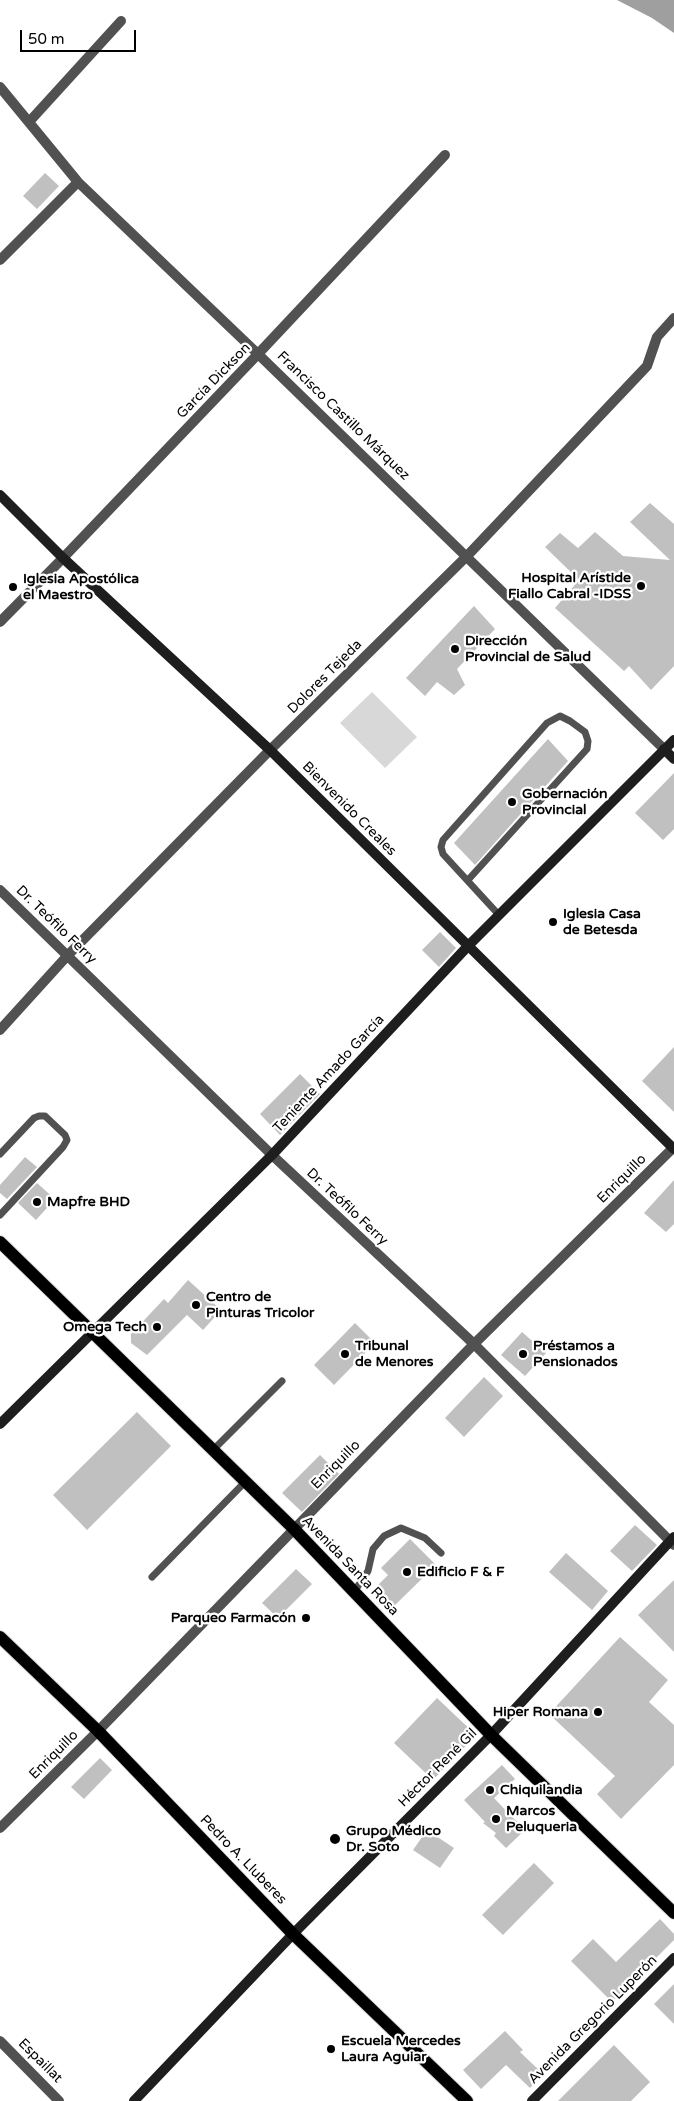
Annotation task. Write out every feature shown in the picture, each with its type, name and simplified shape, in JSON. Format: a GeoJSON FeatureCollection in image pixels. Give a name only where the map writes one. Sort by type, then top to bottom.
{"type":"FeatureCollection","features":[{"type":"Feature","properties":{"kind":"main road","name":"Avenida Santa Rosa"},"geometry":{"type":"LineString","coordinates":[[0,1242],[90,1332],[293,1528],[491,1735],[674,1913]]}},
{"type":"Feature","properties":{"kind":"main road","name":"Pedro A. Lluberes"},"geometry":{"type":"LineString","coordinates":[[0,1637],[98,1731],[293,1934],[467,2101]]}},
{"type":"Feature","properties":{"kind":"street"},"geometry":{"type":"LineString","coordinates":[[29,122],[121,21]]}},
{"type":"Feature","properties":{"kind":"street","name":"Francisco Castillo Márquez"},"geometry":{"type":"LineString","coordinates":[[0,87],[78,182],[467,556],[674,759]]}},
{"type":"Feature","properties":{"kind":"street","name":"García Dickson"},"geometry":{"type":"LineString","coordinates":[[0,622],[258,354],[445,156]]}},
{"type":"Feature","properties":{"kind":"street"},"geometry":{"type":"LineString","coordinates":[[0,260],[78,182]]}},
{"type":"Feature","properties":{"kind":"street","name":"Dolores Tejeda"},"geometry":{"type":"LineString","coordinates":[[0,1030],[68,955],[270,750],[467,556],[647,366],[657,337],[674,318]]}},
{"type":"Feature","properties":{"kind":"street","name":"Bienvenido Creales"},"geometry":{"type":"LineString","coordinates":[[0,495],[63,558],[270,750],[674,1148]]}},
{"type":"Feature","properties":{"kind":"street","name":"Teniente Amado García"},"geometry":{"type":"LineString","coordinates":[[0,1424],[90,1332],[272,1154],[468,946],[674,740]]}},
{"type":"Feature","properties":{"kind":"street","name":"Dr. Teófilo Ferry"},"geometry":{"type":"LineString","coordinates":[[0,890],[272,1154],[474,1344],[673,1541]]}},
{"type":"Feature","properties":{"kind":"street","name":"Enriquillo"},"geometry":{"type":"LineString","coordinates":[[0,1828],[98,1731],[293,1528],[474,1344],[674,1148]]}},
{"type":"Feature","properties":{"kind":"street","name":"Héctor René Gil"},"geometry":{"type":"LineString","coordinates":[[134,2101],[293,1934],[491,1735],[673,1541]]}},
{"type":"Feature","properties":{"kind":"street","name":"Avenida Gregorio Luperón"},"geometry":{"type":"LineString","coordinates":[[532,2101],[674,1958]]}},
{"type":"Feature","properties":{"kind":"street","name":"Espaillat"},"geometry":{"type":"LineString","coordinates":[[0,2041],[59,2101]]}},
{"type":"Feature","properties":{"kind":"lane"},"geometry":{"type":"LineString","coordinates":[[468,880],[587,749],[588,740],[585,732],[570,721],[560,716],[547,723],[443,840],[442,854],[468,880],[499,916]]}},
{"type":"Feature","properties":{"kind":"lane"},"geometry":{"type":"LineString","coordinates":[[0,1154],[34,1118],[39,1116],[45,1116],[65,1135],[67,1140],[63,1147],[0,1215]]}},
{"type":"Feature","properties":{"kind":"lane"},"geometry":{"type":"LineString","coordinates":[[212,1450],[282,1381]]}},
{"type":"Feature","properties":{"kind":"lane"},"geometry":{"type":"LineString","coordinates":[[152,1576],[245,1482]]}},
{"type":"Feature","properties":{"kind":"lane"},"geometry":{"type":"LineString","coordinates":[[354,1592],[368,1571],[373,1549],[384,1536],[401,1528],[425,1538],[441,1553]]}},
{"type":"Feature","properties":{"kind":"shaded area"},"geometry":{"type":"Polygon","coordinates":[[[617,0],[674,0],[674,33],[652,18],[617,0]]]}},
{"type":"Feature","properties":{"kind":"shaded area"},"geometry":{"type":"Polygon","coordinates":[[[372,692],[417,737],[385,768],[340,723],[372,692]]]}},
{"type":"Feature","properties":{"kind":"building"},"geometry":{"type":"Polygon","coordinates":[[[45,173],[59,186],[37,209],[23,196],[45,173]]]}},
{"type":"Feature","properties":{"kind":"building","name":"Hospital Arístide Fiallo Cabral -IDSS"},"geometry":{"type":"Polygon","coordinates":[[[650,503],[674,524],[674,666],[651,690],[629,666],[624,671],[555,608],[579,580],[545,547],[560,533],[578,548],[595,532],[623,556],[670,560],[630,522],[650,503]]]}},
{"type":"Feature","properties":{"kind":"building","name":"Dirección Provincial de Salud"},"geometry":{"type":"Polygon","coordinates":[[[474,606],[495,629],[457,669],[465,685],[454,695],[437,682],[425,696],[406,678],[474,606]]]}},
{"type":"Feature","properties":{"kind":"building","name":"Gobernación Provincial"},"geometry":{"type":"Polygon","coordinates":[[[548,739],[568,761],[475,865],[454,843],[548,739]]]}},
{"type":"Feature","properties":{"kind":"building"},"geometry":{"type":"Polygon","coordinates":[[[674,773],[674,829],[663,840],[635,813],[674,773]]]}},
{"type":"Feature","properties":{"kind":"building"},"geometry":{"type":"Polygon","coordinates":[[[440,932],[456,948],[439,967],[422,950],[440,932]]]}},
{"type":"Feature","properties":{"kind":"building"},"geometry":{"type":"Polygon","coordinates":[[[674,1047],[674,1112],[642,1081],[674,1047]]]}},
{"type":"Feature","properties":{"kind":"building"},"geometry":{"type":"Polygon","coordinates":[[[300,1074],[320,1094],[280,1135],[260,1114],[300,1074]]]}},
{"type":"Feature","properties":{"kind":"building"},"geometry":{"type":"Polygon","coordinates":[[[25,1157],[37,1167],[7,1199],[0,1193],[0,1185],[25,1157]]]}},
{"type":"Feature","properties":{"kind":"building"},"geometry":{"type":"Polygon","coordinates":[[[674,1180],[674,1224],[666,1232],[644,1213],[674,1180]]]}},
{"type":"Feature","properties":{"kind":"building","name":"Mapfre BHD"},"geometry":{"type":"Polygon","coordinates":[[[37,1183],[55,1199],[36,1220],[18,1203],[37,1183]]]}},
{"type":"Feature","properties":{"kind":"building"},"geometry":{"type":"Polygon","coordinates":[[[188,1280],[221,1310],[203,1330],[187,1315],[147,1355],[131,1343],[131,1334],[164,1299],[168,1303],[188,1280]]]}},
{"type":"Feature","properties":{"kind":"building","name":"Tribunal de Menores"},"geometry":{"type":"Polygon","coordinates":[[[355,1323],[375,1343],[334,1385],[314,1365],[355,1323]]]}},
{"type":"Feature","properties":{"kind":"building","name":"Préstamos a Pensionados"},"geometry":{"type":"Polygon","coordinates":[[[522,1332],[546,1353],[525,1376],[501,1355],[522,1332]]]}},
{"type":"Feature","properties":{"kind":"building"},"geometry":{"type":"Polygon","coordinates":[[[484,1377],[503,1396],[464,1437],[445,1418],[484,1377]]]}},
{"type":"Feature","properties":{"kind":"building"},"geometry":{"type":"Polygon","coordinates":[[[137,1412],[171,1446],[87,1530],[53,1495],[137,1412]]]}},
{"type":"Feature","properties":{"kind":"building"},"geometry":{"type":"Polygon","coordinates":[[[320,1455],[339,1474],[302,1512],[282,1493],[320,1455]]]}},
{"type":"Feature","properties":{"kind":"building"},"geometry":{"type":"Polygon","coordinates":[[[635,1525],[657,1545],[632,1571],[610,1551],[635,1525]]]}},
{"type":"Feature","properties":{"kind":"building","name":"Edificio F & F"},"geometry":{"type":"Polygon","coordinates":[[[410,1539],[436,1565],[393,1607],[375,1588],[388,1575],[381,1568],[410,1539]]]}},
{"type":"Feature","properties":{"kind":"building"},"geometry":{"type":"Polygon","coordinates":[[[566,1553],[608,1591],[592,1610],[549,1572],[566,1553]]]}},
{"type":"Feature","properties":{"kind":"building"},"geometry":{"type":"Polygon","coordinates":[[[296,1569],[312,1584],[278,1618],[262,1603],[296,1569]]]}},
{"type":"Feature","properties":{"kind":"building"},"geometry":{"type":"Polygon","coordinates":[[[674,1580],[674,1652],[638,1615],[674,1580]]]}},
{"type":"Feature","properties":{"kind":"building"},"geometry":{"type":"Polygon","coordinates":[[[620,1637],[668,1680],[649,1702],[674,1725],[674,1765],[621,1819],[597,1794],[615,1776],[549,1714],[620,1637]]]}},
{"type":"Feature","properties":{"kind":"building"},"geometry":{"type":"Polygon","coordinates":[[[437,1698],[476,1735],[433,1780],[394,1743],[437,1698]]]}},
{"type":"Feature","properties":{"kind":"building"},"geometry":{"type":"Polygon","coordinates":[[[100,1758],[112,1770],[84,1799],[71,1787],[100,1758]]]}},
{"type":"Feature","properties":{"kind":"building"},"geometry":{"type":"Polygon","coordinates":[[[502,1765],[515,1779],[494,1798],[526,1829],[506,1848],[494,1836],[496,1833],[483,1823],[485,1822],[464,1800],[502,1765]]]}},
{"type":"Feature","properties":{"kind":"building"},"geometry":{"type":"Polygon","coordinates":[[[427,1830],[454,1848],[440,1868],[413,1850],[427,1830]]]}},
{"type":"Feature","properties":{"kind":"building"},"geometry":{"type":"Polygon","coordinates":[[[534,1863],[554,1883],[503,1935],[482,1915],[534,1863]]]}},
{"type":"Feature","properties":{"kind":"building"},"geometry":{"type":"Polygon","coordinates":[[[660,1919],[674,1934],[674,1940],[612,2002],[571,1961],[593,1939],[616,1962],[660,1919]]]}},
{"type":"Feature","properties":{"kind":"building"},"geometry":{"type":"Polygon","coordinates":[[[674,1984],[674,2024],[654,2004],[674,1984]]]}},
{"type":"Feature","properties":{"kind":"building"},"geometry":{"type":"Polygon","coordinates":[[[505,2031],[523,2050],[520,2052],[543,2074],[530,2088],[506,2065],[481,2089],[463,2070],[505,2031]]]}},
{"type":"Feature","properties":{"kind":"building"},"geometry":{"type":"Polygon","coordinates":[[[614,2045],[650,2082],[631,2101],[558,2101],[614,2045]]]}},
{"type":"Feature","properties":{"kind":"place","name":"Hospital Arístide Fiallo Cabral -IDSS"},"geometry":{"type":"Point","coordinates":[641,586]}},
{"type":"Feature","properties":{"kind":"place","name":"Iglesia Apostólica el Maestro"},"geometry":{"type":"Point","coordinates":[13,587]}},
{"type":"Feature","properties":{"kind":"place","name":"Dirección Provincial de Salud"},"geometry":{"type":"Point","coordinates":[455,649]}},
{"type":"Feature","properties":{"kind":"place","name":"Gobernación Provincial"},"geometry":{"type":"Point","coordinates":[512,802]}},
{"type":"Feature","properties":{"kind":"place","name":"Iglesia Casa de Betesda"},"geometry":{"type":"Point","coordinates":[553,922]}},
{"type":"Feature","properties":{"kind":"place","name":"Mapfre BHD"},"geometry":{"type":"Point","coordinates":[37,1202]}},
{"type":"Feature","properties":{"kind":"place","name":"Centro de Pinturas Tricolor"},"geometry":{"type":"Point","coordinates":[196,1305]}},
{"type":"Feature","properties":{"kind":"place","name":"Omega Tech"},"geometry":{"type":"Point","coordinates":[157,1327]}},
{"type":"Feature","properties":{"kind":"place","name":"Tribunal de Menores"},"geometry":{"type":"Point","coordinates":[345,1354]}},
{"type":"Feature","properties":{"kind":"place","name":"Préstamos a Pensionados"},"geometry":{"type":"Point","coordinates":[523,1354]}},
{"type":"Feature","properties":{"kind":"place","name":"Edificio F & F"},"geometry":{"type":"Point","coordinates":[407,1572]}},
{"type":"Feature","properties":{"kind":"place","name":"Parqueo Farmacón"},"geometry":{"type":"Point","coordinates":[306,1618]}},
{"type":"Feature","properties":{"kind":"place","name":"Hiper Romana"},"geometry":{"type":"Point","coordinates":[598,1712]}},
{"type":"Feature","properties":{"kind":"place","name":"Chiquilandia"},"geometry":{"type":"Point","coordinates":[490,1790]}},
{"type":"Feature","properties":{"kind":"place","name":"Marcos Peluqueria"},"geometry":{"type":"Point","coordinates":[496,1819]}},
{"type":"Feature","properties":{"kind":"place","name":"Grupo Médico Dr. Soto"},"geometry":{"type":"Point","coordinates":[335,1839]}},
{"type":"Feature","properties":{"kind":"place","name":"Escuela Mercedes Laura Aguiar"},"geometry":{"type":"Point","coordinates":[331,2049]}}]}
